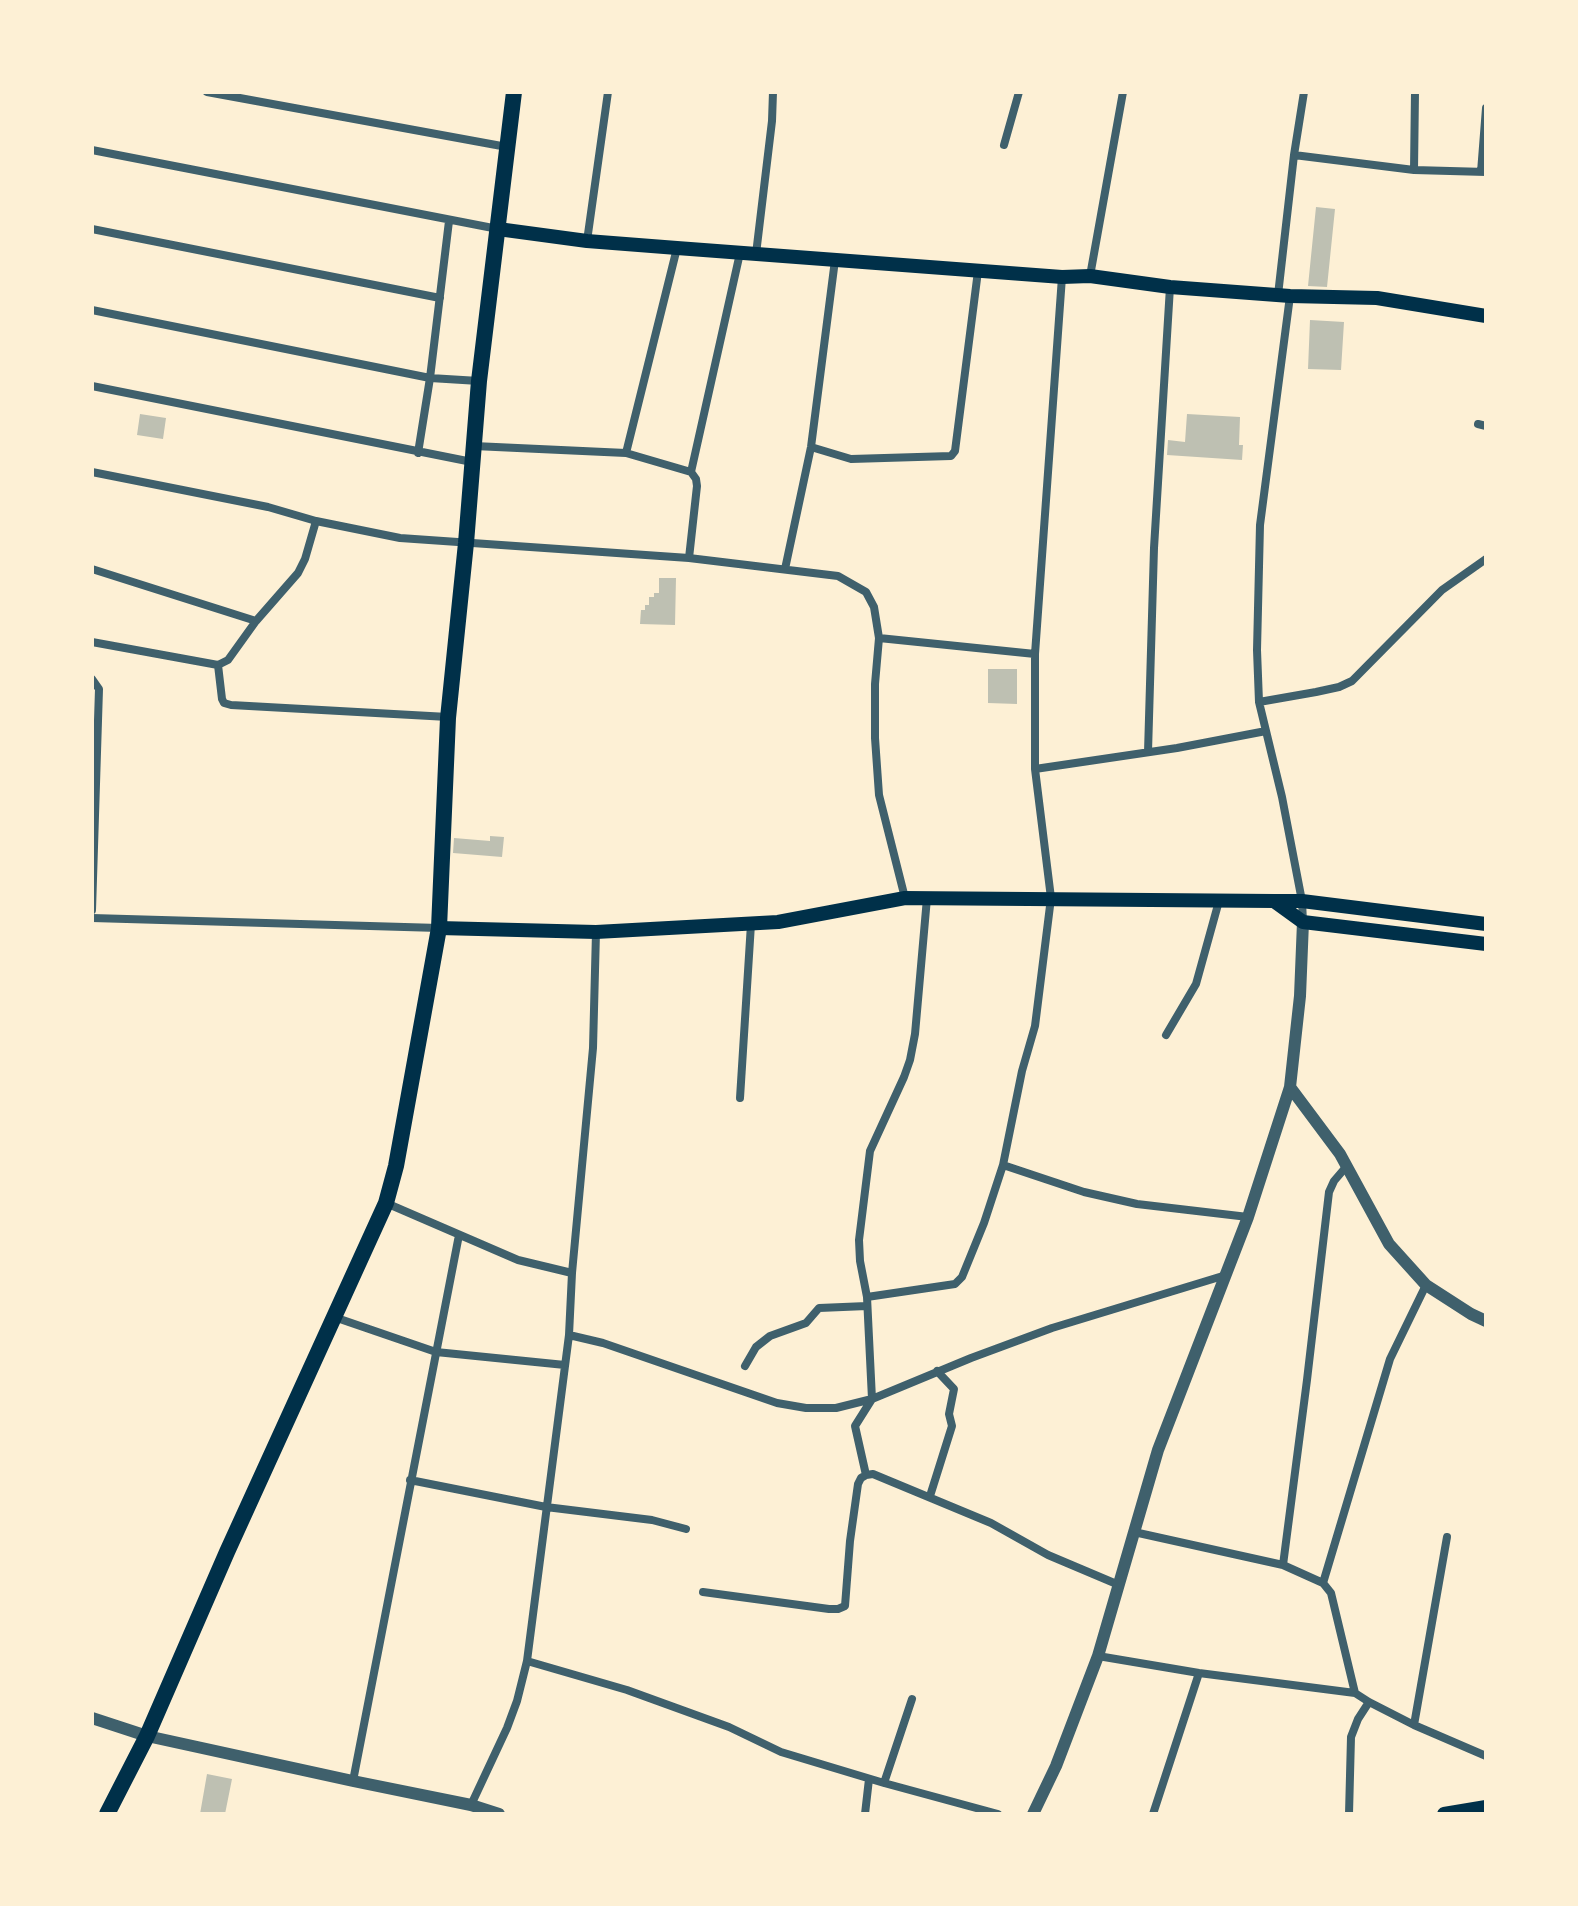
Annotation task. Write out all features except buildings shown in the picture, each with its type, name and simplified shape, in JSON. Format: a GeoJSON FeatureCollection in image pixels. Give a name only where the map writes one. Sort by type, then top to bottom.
{"type":"FeatureCollection","features":[{"type":"Feature","properties":{"kind":"main road"},"geometry":{"type":"LineString","coordinates":[[107,1814],[147,1736],[386,1203],[396,1166],[439,928],[448,718],[479,381],[514,92]]}},
{"type":"Feature","properties":{"kind":"main road"},"geometry":{"type":"LineString","coordinates":[[498,229],[587,241],[748,254],[1062,277],[1090,276],[1170,287],[1284,296],[1377,298],[1486,316]]}},
{"type":"Feature","properties":{"kind":"main road"},"geometry":{"type":"LineString","coordinates":[[439,928],[596,932],[751,924],[778,922],[905,898],[1302,901],[1486,924]]}},
{"type":"Feature","properties":{"kind":"main road"},"geometry":{"type":"LineString","coordinates":[[1274,901],[1303,922],[1486,944]]}},
{"type":"Feature","properties":{"kind":"main road"},"geometry":{"type":"LineString","coordinates":[[1444,1814],[1486,1807]]}},
{"type":"Feature","properties":{"kind":"street"},"geometry":{"type":"LineString","coordinates":[[207,92],[508,147]]}},
{"type":"Feature","properties":{"kind":"street"},"geometry":{"type":"LineString","coordinates":[[587,241],[608,92]]}},
{"type":"Feature","properties":{"kind":"street"},"geometry":{"type":"LineString","coordinates":[[691,472],[748,254],[772,121],[773,92]]}},
{"type":"Feature","properties":{"kind":"street"},"geometry":{"type":"LineString","coordinates":[[1004,145],[1019,92]]}},
{"type":"Feature","properties":{"kind":"street"},"geometry":{"type":"LineString","coordinates":[[1090,276],[1123,92]]}},
{"type":"Feature","properties":{"kind":"street"},"geometry":{"type":"LineString","coordinates":[[1033,1814],[1056,1766],[1098,1656],[1158,1450],[1248,1217],[1290,1087],[1300,996],[1302,901],[1282,797],[1259,702],[1257,650],[1260,525],[1284,296],[1294,155],[1304,92]]}},
{"type":"Feature","properties":{"kind":"street"},"geometry":{"type":"LineString","coordinates":[[1414,170],[1415,92]]}},
{"type":"Feature","properties":{"kind":"street"},"geometry":{"type":"LineString","coordinates":[[1294,155],[1414,170],[1484,172],[1486,108]]}},
{"type":"Feature","properties":{"kind":"street"},"geometry":{"type":"LineString","coordinates":[[92,150],[498,229]]}},
{"type":"Feature","properties":{"kind":"street"},"geometry":{"type":"LineString","coordinates":[[418,453],[449,221]]}},
{"type":"Feature","properties":{"kind":"street"},"geometry":{"type":"LineString","coordinates":[[92,229],[440,298]]}},
{"type":"Feature","properties":{"kind":"street"},"geometry":{"type":"LineString","coordinates":[[626,453],[677,248]]}},
{"type":"Feature","properties":{"kind":"street"},"geometry":{"type":"LineString","coordinates":[[785,569],[811,447],[835,260]]}},
{"type":"Feature","properties":{"kind":"street"},"geometry":{"type":"LineString","coordinates":[[811,447],[851,459],[951,456],[955,451],[978,271]]}},
{"type":"Feature","properties":{"kind":"street"},"geometry":{"type":"LineString","coordinates":[[745,1366],[756,1347],[770,1336],[806,1323],[819,1308],[955,1284],[962,1277],[973,1250],[1003,1165],[1022,1071],[1035,1026],[1051,898],[1035,769],[1035,654],[1062,277]]}},
{"type":"Feature","properties":{"kind":"street"},"geometry":{"type":"LineString","coordinates":[[1148,752],[1154,548],[1170,287]]}},
{"type":"Feature","properties":{"kind":"street"},"geometry":{"type":"LineString","coordinates":[[92,310],[430,378],[479,381]]}},
{"type":"Feature","properties":{"kind":"street"},"geometry":{"type":"LineString","coordinates":[[92,386],[418,453],[626,453],[691,472],[696,479],[689,558]]}},
{"type":"Feature","properties":{"kind":"street"},"geometry":{"type":"LineString","coordinates":[[92,472],[268,507],[316,521],[400,538],[689,558],[838,576],[866,592],[874,607],[879,638],[875,684],[879,795],[905,898]]}},
{"type":"Feature","properties":{"kind":"street"},"geometry":{"type":"LineString","coordinates":[[92,642],[218,665],[228,660],[256,621],[298,573],[316,521]]}},
{"type":"Feature","properties":{"kind":"street"},"geometry":{"type":"LineString","coordinates":[[1259,702],[1339,687],[1352,681],[1442,590],[1486,559]]}},
{"type":"Feature","properties":{"kind":"street"},"geometry":{"type":"LineString","coordinates":[[92,569],[256,621]]}},
{"type":"Feature","properties":{"kind":"street"},"geometry":{"type":"LineString","coordinates":[[879,638],[1035,654]]}},
{"type":"Feature","properties":{"kind":"street"},"geometry":{"type":"LineString","coordinates":[[218,665],[222,699],[231,705],[448,718]]}},
{"type":"Feature","properties":{"kind":"street"},"geometry":{"type":"LineString","coordinates":[[92,679],[99,689],[92,910]]}},
{"type":"Feature","properties":{"kind":"street"},"geometry":{"type":"LineString","coordinates":[[1035,769],[1266,731]]}},
{"type":"Feature","properties":{"kind":"street"},"geometry":{"type":"LineString","coordinates":[[866,1475],[855,1426],[872,1399],[867,1301],[859,1240],[870,1151],[910,1060],[927,898]]}},
{"type":"Feature","properties":{"kind":"street"},"geometry":{"type":"LineString","coordinates":[[1166,1035],[1196,984],[1219,901]]}},
{"type":"Feature","properties":{"kind":"street"},"geometry":{"type":"LineString","coordinates":[[92,918],[439,928]]}},
{"type":"Feature","properties":{"kind":"street"},"geometry":{"type":"LineString","coordinates":[[740,1098],[751,924]]}},
{"type":"Feature","properties":{"kind":"street"},"geometry":{"type":"LineString","coordinates":[[471,1805],[507,1728],[527,1661],[569,1335],[593,1048],[596,932]]}},
{"type":"Feature","properties":{"kind":"street"},"geometry":{"type":"LineString","coordinates":[[1290,1087],[1340,1154],[1389,1244],[1426,1285],[1486,1321]]}},
{"type":"Feature","properties":{"kind":"street"},"geometry":{"type":"LineString","coordinates":[[1003,1165],[1084,1192],[1137,1204],[1248,1217]]}},
{"type":"Feature","properties":{"kind":"street"},"geometry":{"type":"LineString","coordinates":[[1283,1565],[1329,1192],[1346,1167]]}},
{"type":"Feature","properties":{"kind":"street"},"geometry":{"type":"LineString","coordinates":[[386,1203],[518,1260],[572,1273]]}},
{"type":"Feature","properties":{"kind":"street"},"geometry":{"type":"LineString","coordinates":[[353,1781],[459,1235]]}},
{"type":"Feature","properties":{"kind":"street"},"geometry":{"type":"LineString","coordinates":[[569,1335],[603,1343],[777,1403],[806,1408],[836,1408],[872,1399],[1052,1328],[1226,1275]]}},
{"type":"Feature","properties":{"kind":"street"},"geometry":{"type":"LineString","coordinates":[[1323,1583],[1390,1359],[1426,1285]]}},
{"type":"Feature","properties":{"kind":"street"},"geometry":{"type":"LineString","coordinates":[[334,1317],[436,1352],[565,1365]]}},
{"type":"Feature","properties":{"kind":"street"},"geometry":{"type":"LineString","coordinates":[[930,1496],[952,1426],[949,1414],[954,1389],[937,1371]]}},
{"type":"Feature","properties":{"kind":"street"},"geometry":{"type":"LineString","coordinates":[[703,1592],[829,1609],[845,1606],[858,1484],[861,1478],[873,1474],[991,1523],[1048,1555],[1119,1585]]}},
{"type":"Feature","properties":{"kind":"street"},"geometry":{"type":"LineString","coordinates":[[410,1480],[546,1507],[652,1520],[686,1529]]}},
{"type":"Feature","properties":{"kind":"street"},"geometry":{"type":"LineString","coordinates":[[1134,1532],[1283,1565],[1323,1583],[1331,1593],[1355,1693]]}},
{"type":"Feature","properties":{"kind":"street"},"geometry":{"type":"LineString","coordinates":[[1414,1725],[1447,1537]]}},
{"type":"Feature","properties":{"kind":"street"},"geometry":{"type":"LineString","coordinates":[[1098,1656],[1199,1673],[1355,1693],[1414,1725],[1486,1756]]}},
{"type":"Feature","properties":{"kind":"street"},"geometry":{"type":"LineString","coordinates":[[527,1661],[627,1690],[729,1727],[781,1752],[998,1814]]}},
{"type":"Feature","properties":{"kind":"street"},"geometry":{"type":"LineString","coordinates":[[1153,1814],[1199,1673]]}},
{"type":"Feature","properties":{"kind":"street"},"geometry":{"type":"LineString","coordinates":[[884,1783],[912,1699]]}},
{"type":"Feature","properties":{"kind":"street"},"geometry":{"type":"LineString","coordinates":[[1349,1814],[1351,1737],[1369,1702]]}},
{"type":"Feature","properties":{"kind":"street"},"geometry":{"type":"LineString","coordinates":[[92,1718],[147,1736],[471,1805],[493,1813]]}},
{"type":"Feature","properties":{"kind":"street"},"geometry":{"type":"LineString","coordinates":[[865,1814],[869,1779]]}}]}
